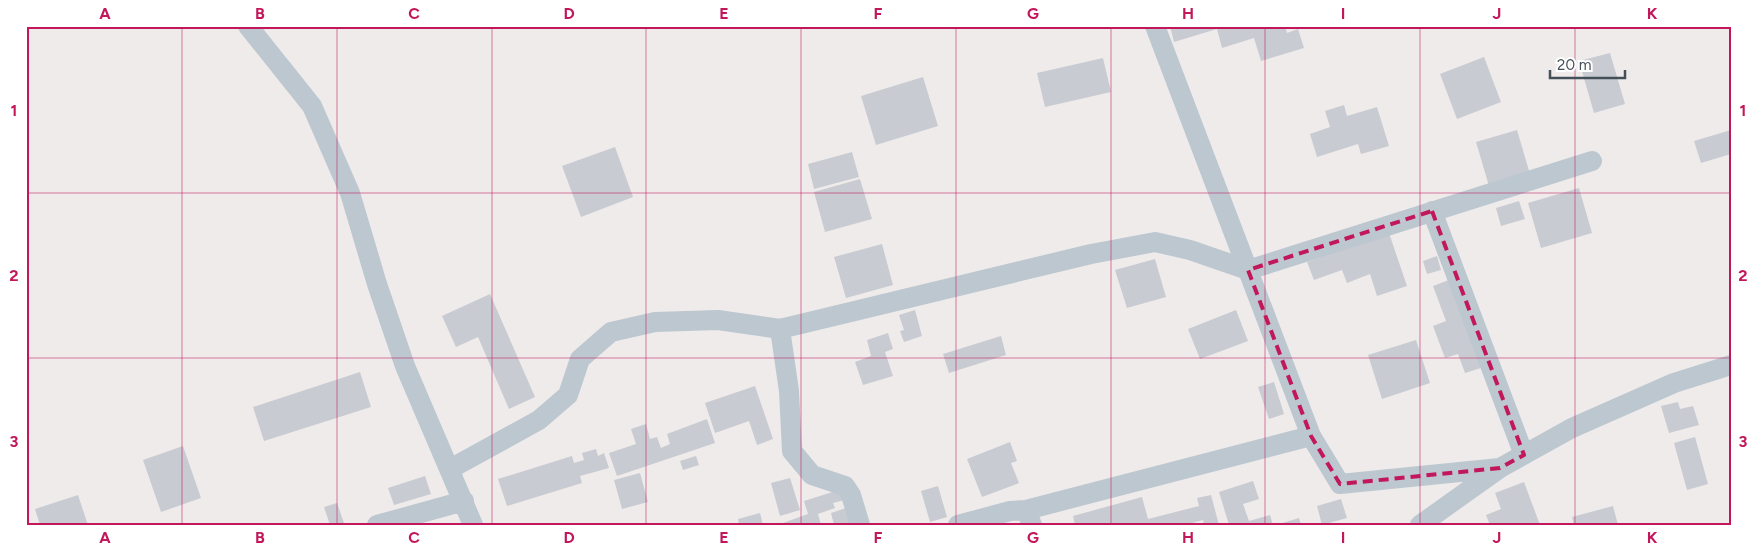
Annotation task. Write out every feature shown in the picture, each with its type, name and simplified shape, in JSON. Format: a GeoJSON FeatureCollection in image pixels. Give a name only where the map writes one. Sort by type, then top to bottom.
{"type":"FeatureCollection","features":[{"type":"Feature","properties":{"kind":"street"},"geometry":{"type":"LineString","coordinates":[[248,26],[312,106],[350,194],[377,284],[406,366],[473,525]]}},
{"type":"Feature","properties":{"kind":"street"},"geometry":{"type":"LineString","coordinates":[[1155,26],[1311,436],[1340,484],[1500,468]]}},
{"type":"Feature","properties":{"kind":"street"},"geometry":{"type":"LineString","coordinates":[[450,469],[539,420],[568,395],[580,359],[611,332],[655,322],[709,320],[780,329],[1091,254],[1155,242],[1190,250],[1248,270],[1592,161]]}},
{"type":"Feature","properties":{"kind":"street"},"geometry":{"type":"LineString","coordinates":[[1432,211],[1524,455]]}},
{"type":"Feature","properties":{"kind":"street"},"geometry":{"type":"LineString","coordinates":[[780,329],[789,391],[792,451],[812,476],[845,486],[851,495],[860,525]]}},
{"type":"Feature","properties":{"kind":"street"},"geometry":{"type":"LineString","coordinates":[[1420,525],[1500,468],[1572,428],[1674,383],[1731,365]]}},
{"type":"Feature","properties":{"kind":"street"},"geometry":{"type":"LineString","coordinates":[[958,525],[1010,511],[1029,517],[1311,436]]}},
{"type":"Feature","properties":{"kind":"street"},"geometry":{"type":"LineString","coordinates":[[376,525],[464,501]]}},
{"type":"Feature","properties":{"kind":"highlighted area"},"geometry":{"type":"Polygon","coordinates":[[[1432,211],[1524,455],[1500,468],[1340,484],[1311,436],[1248,270],[1432,211]]]}},
{"type":"Feature","properties":{"kind":"building"},"geometry":{"type":"Polygon","coordinates":[[[1170,26],[1285,26],[1287,33],[1298,29],[1304,48],[1261,61],[1254,38],[1222,48],[1217,29],[1174,42],[1170,26]]]}},
{"type":"Feature","properties":{"kind":"building"},"geometry":{"type":"Polygon","coordinates":[[[1610,53],[1625,104],[1594,113],[1579,61],[1610,53]]]}},
{"type":"Feature","properties":{"kind":"building"},"geometry":{"type":"Polygon","coordinates":[[[1484,57],[1501,102],[1457,119],[1440,74],[1484,57]]]}},
{"type":"Feature","properties":{"kind":"building"},"geometry":{"type":"Polygon","coordinates":[[[1103,58],[1111,92],[1045,107],[1037,73],[1103,58]]]}},
{"type":"Feature","properties":{"kind":"building"},"geometry":{"type":"Polygon","coordinates":[[[923,77],[938,126],[876,145],[861,96],[923,77]]]}},
{"type":"Feature","properties":{"kind":"building"},"geometry":{"type":"Polygon","coordinates":[[[1344,105],[1347,116],[1377,107],[1389,146],[1361,154],[1358,144],[1317,157],[1310,134],[1330,127],[1325,111],[1344,105]]]}},
{"type":"Feature","properties":{"kind":"building"},"geometry":{"type":"Polygon","coordinates":[[[1517,130],[1530,174],[1489,186],[1476,142],[1517,130]]]}},
{"type":"Feature","properties":{"kind":"building"},"geometry":{"type":"Polygon","coordinates":[[[1731,130],[1731,154],[1701,163],[1694,141],[1731,130]]]}},
{"type":"Feature","properties":{"kind":"building"},"geometry":{"type":"Polygon","coordinates":[[[615,147],[633,197],[581,217],[562,166],[615,147]]]}},
{"type":"Feature","properties":{"kind":"building"},"geometry":{"type":"Polygon","coordinates":[[[852,152],[859,177],[814,189],[808,164],[852,152]]]}},
{"type":"Feature","properties":{"kind":"building"},"geometry":{"type":"Polygon","coordinates":[[[860,179],[872,219],[825,232],[814,192],[860,179]]]}},
{"type":"Feature","properties":{"kind":"building"},"geometry":{"type":"Polygon","coordinates":[[[1579,188],[1592,233],[1541,248],[1528,203],[1579,188]]]}},
{"type":"Feature","properties":{"kind":"building"},"geometry":{"type":"Polygon","coordinates":[[[1519,201],[1525,219],[1501,226],[1496,208],[1519,201]]]}},
{"type":"Feature","properties":{"kind":"building"},"geometry":{"type":"Polygon","coordinates":[[[1389,233],[1407,286],[1377,296],[1370,274],[1347,283],[1342,270],[1314,280],[1307,262],[1389,233]]]}},
{"type":"Feature","properties":{"kind":"building"},"geometry":{"type":"Polygon","coordinates":[[[882,244],[893,285],[846,298],[834,257],[882,244]]]}},
{"type":"Feature","properties":{"kind":"building"},"geometry":{"type":"Polygon","coordinates":[[[1437,256],[1441,270],[1427,274],[1423,261],[1437,256]]]}},
{"type":"Feature","properties":{"kind":"building"},"geometry":{"type":"Polygon","coordinates":[[[1155,259],[1166,297],[1127,308],[1115,270],[1155,259]]]}},
{"type":"Feature","properties":{"kind":"building"},"geometry":{"type":"Polygon","coordinates":[[[1449,280],[1481,368],[1465,373],[1458,354],[1445,358],[1433,326],[1446,321],[1433,286],[1449,280]]]}},
{"type":"Feature","properties":{"kind":"building"},"geometry":{"type":"Polygon","coordinates":[[[490,294],[535,397],[509,409],[478,337],[456,347],[442,316],[490,294]]]}},
{"type":"Feature","properties":{"kind":"building"},"geometry":{"type":"Polygon","coordinates":[[[915,310],[922,336],[904,342],[900,331],[904,330],[899,315],[915,310]]]}},
{"type":"Feature","properties":{"kind":"building"},"geometry":{"type":"Polygon","coordinates":[[[1236,310],[1248,341],[1200,359],[1188,329],[1236,310]]]}},
{"type":"Feature","properties":{"kind":"building"},"geometry":{"type":"Polygon","coordinates":[[[888,333],[893,349],[885,352],[893,376],[863,385],[855,362],[871,356],[867,340],[888,333]]]}},
{"type":"Feature","properties":{"kind":"building"},"geometry":{"type":"Polygon","coordinates":[[[1001,336],[1006,355],[949,373],[943,354],[1001,336]]]}},
{"type":"Feature","properties":{"kind":"building"},"geometry":{"type":"Polygon","coordinates":[[[1416,340],[1430,383],[1382,399],[1368,355],[1416,340]]]}},
{"type":"Feature","properties":{"kind":"building"},"geometry":{"type":"Polygon","coordinates":[[[360,372],[371,407],[264,441],[253,407],[360,372]]]}},
{"type":"Feature","properties":{"kind":"building"},"geometry":{"type":"Polygon","coordinates":[[[1274,382],[1284,414],[1269,419],[1258,387],[1274,382]]]}},
{"type":"Feature","properties":{"kind":"building"},"geometry":{"type":"Polygon","coordinates":[[[755,386],[773,439],[757,445],[749,421],[715,433],[705,403],[755,386]]]}},
{"type":"Feature","properties":{"kind":"building"},"geometry":{"type":"Polygon","coordinates":[[[1678,402],[1680,409],[1693,406],[1699,425],[1669,433],[1661,406],[1678,402]]]}},
{"type":"Feature","properties":{"kind":"building"},"geometry":{"type":"Polygon","coordinates":[[[707,419],[715,443],[617,476],[609,453],[636,444],[631,429],[646,424],[650,439],[657,437],[661,448],[670,444],[667,434],[707,419]]]}},
{"type":"Feature","properties":{"kind":"building"},"geometry":{"type":"Polygon","coordinates":[[[1695,437],[1708,484],[1687,490],[1674,443],[1695,437]]]}},
{"type":"Feature","properties":{"kind":"building"},"geometry":{"type":"Polygon","coordinates":[[[1010,442],[1017,461],[1011,463],[1019,483],[982,497],[967,459],[1010,442]]]}},
{"type":"Feature","properties":{"kind":"building"},"geometry":{"type":"Polygon","coordinates":[[[183,446],[201,498],[161,512],[143,460],[183,446]]]}},
{"type":"Feature","properties":{"kind":"building"},"geometry":{"type":"Polygon","coordinates":[[[596,449],[598,456],[604,453],[609,468],[580,476],[582,483],[507,506],[498,479],[572,456],[574,463],[584,460],[582,453],[596,449]]]}},
{"type":"Feature","properties":{"kind":"building"},"geometry":{"type":"Polygon","coordinates":[[[696,456],[699,465],[683,470],[680,461],[696,456]]]}},
{"type":"Feature","properties":{"kind":"building"},"geometry":{"type":"Polygon","coordinates":[[[640,473],[648,502],[622,509],[614,480],[640,473]]]}},
{"type":"Feature","properties":{"kind":"building"},"geometry":{"type":"Polygon","coordinates":[[[425,476],[431,494],[394,505],[388,488],[425,476]]]}},
{"type":"Feature","properties":{"kind":"building"},"geometry":{"type":"Polygon","coordinates":[[[790,478],[800,510],[780,516],[771,483],[790,478]]]}},
{"type":"Feature","properties":{"kind":"building"},"geometry":{"type":"Polygon","coordinates":[[[1253,481],[1259,499],[1243,504],[1249,521],[1270,515],[1273,525],[1229,525],[1219,492],[1253,481]]]}},
{"type":"Feature","properties":{"kind":"building"},"geometry":{"type":"Polygon","coordinates":[[[1524,482],[1540,525],[1490,525],[1486,515],[1501,509],[1495,493],[1524,482]]]}},
{"type":"Feature","properties":{"kind":"building"},"geometry":{"type":"Polygon","coordinates":[[[938,486],[947,517],[930,522],[921,491],[938,486]]]}},
{"type":"Feature","properties":{"kind":"building"},"geometry":{"type":"Polygon","coordinates":[[[842,489],[845,500],[833,503],[835,508],[818,514],[821,525],[783,525],[783,523],[808,514],[804,501],[842,489]]]}},
{"type":"Feature","properties":{"kind":"building"},"geometry":{"type":"Polygon","coordinates":[[[78,495],[88,525],[40,525],[35,509],[78,495]]]}},
{"type":"Feature","properties":{"kind":"building"},"geometry":{"type":"Polygon","coordinates":[[[1211,495],[1219,525],[1204,525],[1203,520],[1185,525],[1075,525],[1073,516],[1142,497],[1148,519],[1199,506],[1197,498],[1211,495]]]}},
{"type":"Feature","properties":{"kind":"building"},"geometry":{"type":"Polygon","coordinates":[[[1341,499],[1347,518],[1322,525],[1317,506],[1341,499]]]}},
{"type":"Feature","properties":{"kind":"building"},"geometry":{"type":"Polygon","coordinates":[[[337,503],[344,523],[330,525],[324,507],[337,503]]]}},
{"type":"Feature","properties":{"kind":"building"},"geometry":{"type":"Polygon","coordinates":[[[1613,506],[1618,525],[1574,525],[1572,517],[1613,506]]]}},
{"type":"Feature","properties":{"kind":"building"},"geometry":{"type":"Polygon","coordinates":[[[849,507],[854,525],[834,525],[831,513],[849,507]]]}},
{"type":"Feature","properties":{"kind":"building"},"geometry":{"type":"Polygon","coordinates":[[[760,513],[763,525],[739,525],[738,519],[760,513]]]}},
{"type":"Feature","properties":{"kind":"building"},"geometry":{"type":"Polygon","coordinates":[[[1299,518],[1301,525],[1279,525],[1279,524],[1299,518]]]}}]}
